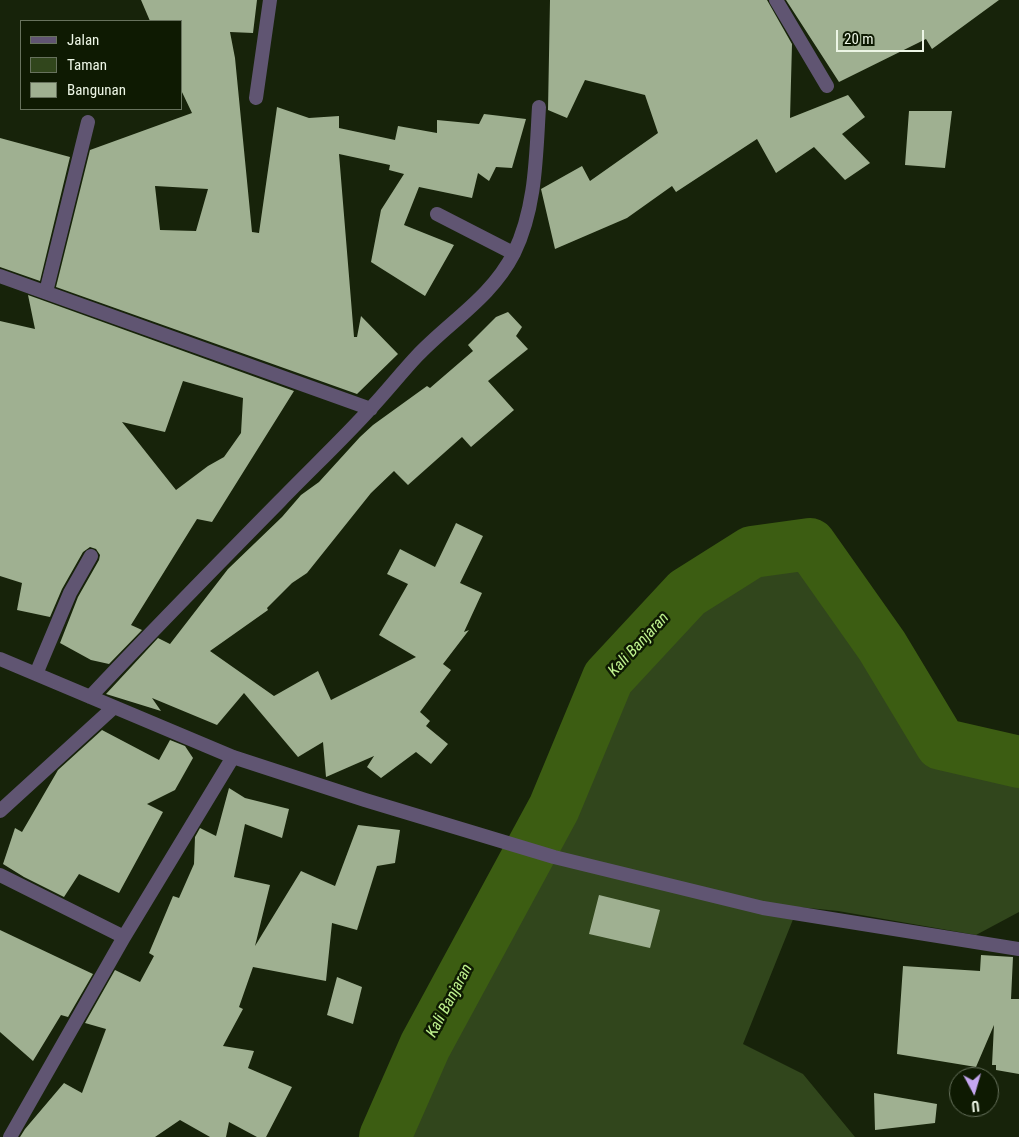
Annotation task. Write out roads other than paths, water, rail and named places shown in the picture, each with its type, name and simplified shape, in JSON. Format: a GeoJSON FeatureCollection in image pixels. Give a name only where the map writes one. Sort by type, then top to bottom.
{"type":"FeatureCollection","features":[{"type":"Feature","properties":{"kind":"street"},"geometry":{"type":"LineString","coordinates":[[256,98],[270,0]]}},
{"type":"Feature","properties":{"kind":"street"},"geometry":{"type":"LineString","coordinates":[[776,0],[827,86]]}},
{"type":"Feature","properties":{"kind":"street"},"geometry":{"type":"LineString","coordinates":[[90,697],[370,409],[418,354],[478,301],[498,278],[514,253],[524,228],[534,179],[539,106]]}},
{"type":"Feature","properties":{"kind":"street"},"geometry":{"type":"LineString","coordinates":[[46,292],[88,122]]}},
{"type":"Feature","properties":{"kind":"street"},"geometry":{"type":"LineString","coordinates":[[437,214],[514,253]]}},
{"type":"Feature","properties":{"kind":"street"},"geometry":{"type":"LineString","coordinates":[[0,276],[370,409]]}},
{"type":"Feature","properties":{"kind":"street"},"geometry":{"type":"LineString","coordinates":[[36,674],[70,593],[91,556]]}},
{"type":"Feature","properties":{"kind":"street"},"geometry":{"type":"LineString","coordinates":[[0,659],[233,757],[554,857],[763,908],[1019,949]]}},
{"type":"Feature","properties":{"kind":"street"},"geometry":{"type":"LineString","coordinates":[[0,811],[113,708]]}},
{"type":"Feature","properties":{"kind":"street"},"geometry":{"type":"LineString","coordinates":[[10,1137],[124,937],[233,757]]}},
{"type":"Feature","properties":{"kind":"street"},"geometry":{"type":"LineString","coordinates":[[0,875],[124,937]]}},
{"type":"Feature","properties":{"kind":"waterway","name":"Kali Banjaran"},"geometry":{"type":"LineString","coordinates":[[385,1137],[425,1046],[554,808],[608,678],[687,593],[752,552],[810,544],[882,646],[941,744],[1019,762]]}}]}
